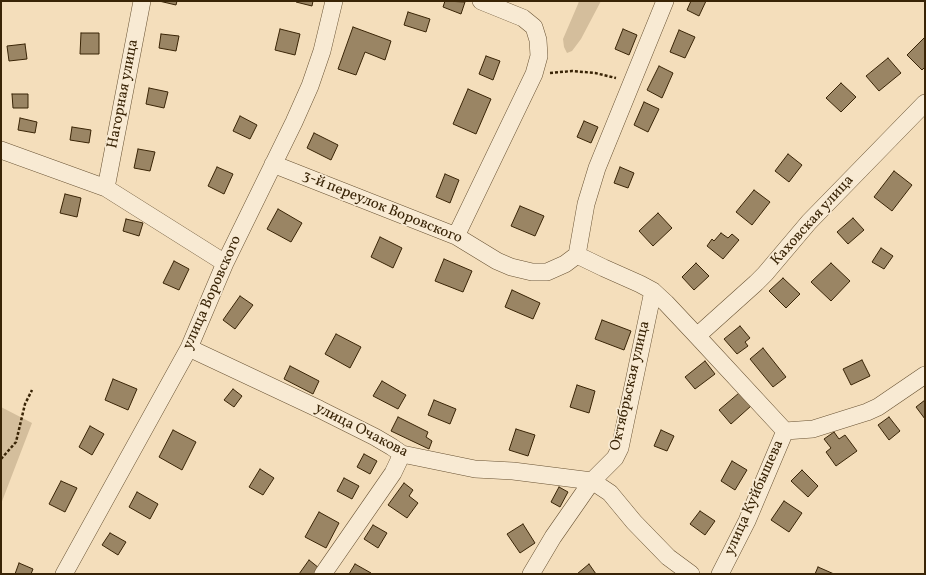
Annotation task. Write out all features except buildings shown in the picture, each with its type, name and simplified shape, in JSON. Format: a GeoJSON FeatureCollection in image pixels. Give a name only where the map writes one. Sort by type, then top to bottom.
{"type":"FeatureCollection","features":[{"type":"Feature","properties":{"kind":"street","name":"Нагорная улица"},"geometry":{"type":"LineString","coordinates":[[106,188],[142,1]]}},
{"type":"Feature","properties":{"kind":"street","name":"улица Воровского"},"geometry":{"type":"LineString","coordinates":[[64,574],[189,348],[225,263],[310,86],[322,51],[334,1]]}},
{"type":"Feature","properties":{"kind":"street"},"geometry":{"type":"LineString","coordinates":[[456,236],[534,74],[539,56],[538,40],[534,27],[523,18],[481,1]]}},
{"type":"Feature","properties":{"kind":"street"},"geometry":{"type":"LineString","coordinates":[[665,1],[597,168],[586,204],[577,255],[653,291],[666,303],[785,431]]}},
{"type":"Feature","properties":{"kind":"street","name":"Каховская улица"},"geometry":{"type":"LineString","coordinates":[[697,336],[765,274],[809,222],[925,103]]}},
{"type":"Feature","properties":{"kind":"street"},"geometry":{"type":"LineString","coordinates":[[1,150],[106,188],[225,263]]}},
{"type":"Feature","properties":{"kind":"street","name":"3-й переулок Воровского"},"geometry":{"type":"LineString","coordinates":[[273,164],[456,236],[497,261],[511,267],[532,272],[547,272],[565,264],[577,255]]}},
{"type":"Feature","properties":{"kind":"street","name":"Октябрьская улица"},"geometry":{"type":"LineString","coordinates":[[531,574],[553,537],[592,481],[615,458],[620,448],[653,291]]}},
{"type":"Feature","properties":{"kind":"street","name":"улица Очакова"},"geometry":{"type":"LineString","coordinates":[[189,348],[354,426],[402,454],[475,469],[513,471],[592,481]]}},
{"type":"Feature","properties":{"kind":"street","name":"улица Куйбышева"},"geometry":{"type":"LineString","coordinates":[[720,574],[747,521],[785,431],[813,429],[867,412],[878,407],[925,375]]}},
{"type":"Feature","properties":{"kind":"street"},"geometry":{"type":"LineString","coordinates":[[323,574],[393,473],[402,454]]}},
{"type":"Feature","properties":{"kind":"street"},"geometry":{"type":"LineString","coordinates":[[592,481],[610,493],[634,522],[668,557],[691,574]]}},
{"type":"Feature","properties":{"kind":"path"},"geometry":{"type":"LineString","coordinates":[[534,74],[572,71],[595,73],[632,82]]}},
{"type":"Feature","properties":{"kind":"path"},"geometry":{"type":"LineString","coordinates":[[1,459],[16,442],[25,404],[32,390]]}},
{"type":"Feature","properties":{"kind":"shaded area"},"geometry":{"type":"Polygon","coordinates":[[[579,1],[601,1],[581,39],[572,51],[567,53],[564,47],[563,39],[579,1]]]}},
{"type":"Feature","properties":{"kind":"shaded area"},"geometry":{"type":"Polygon","coordinates":[[[1,407],[32,423],[1,504],[1,407]]]}}]}
